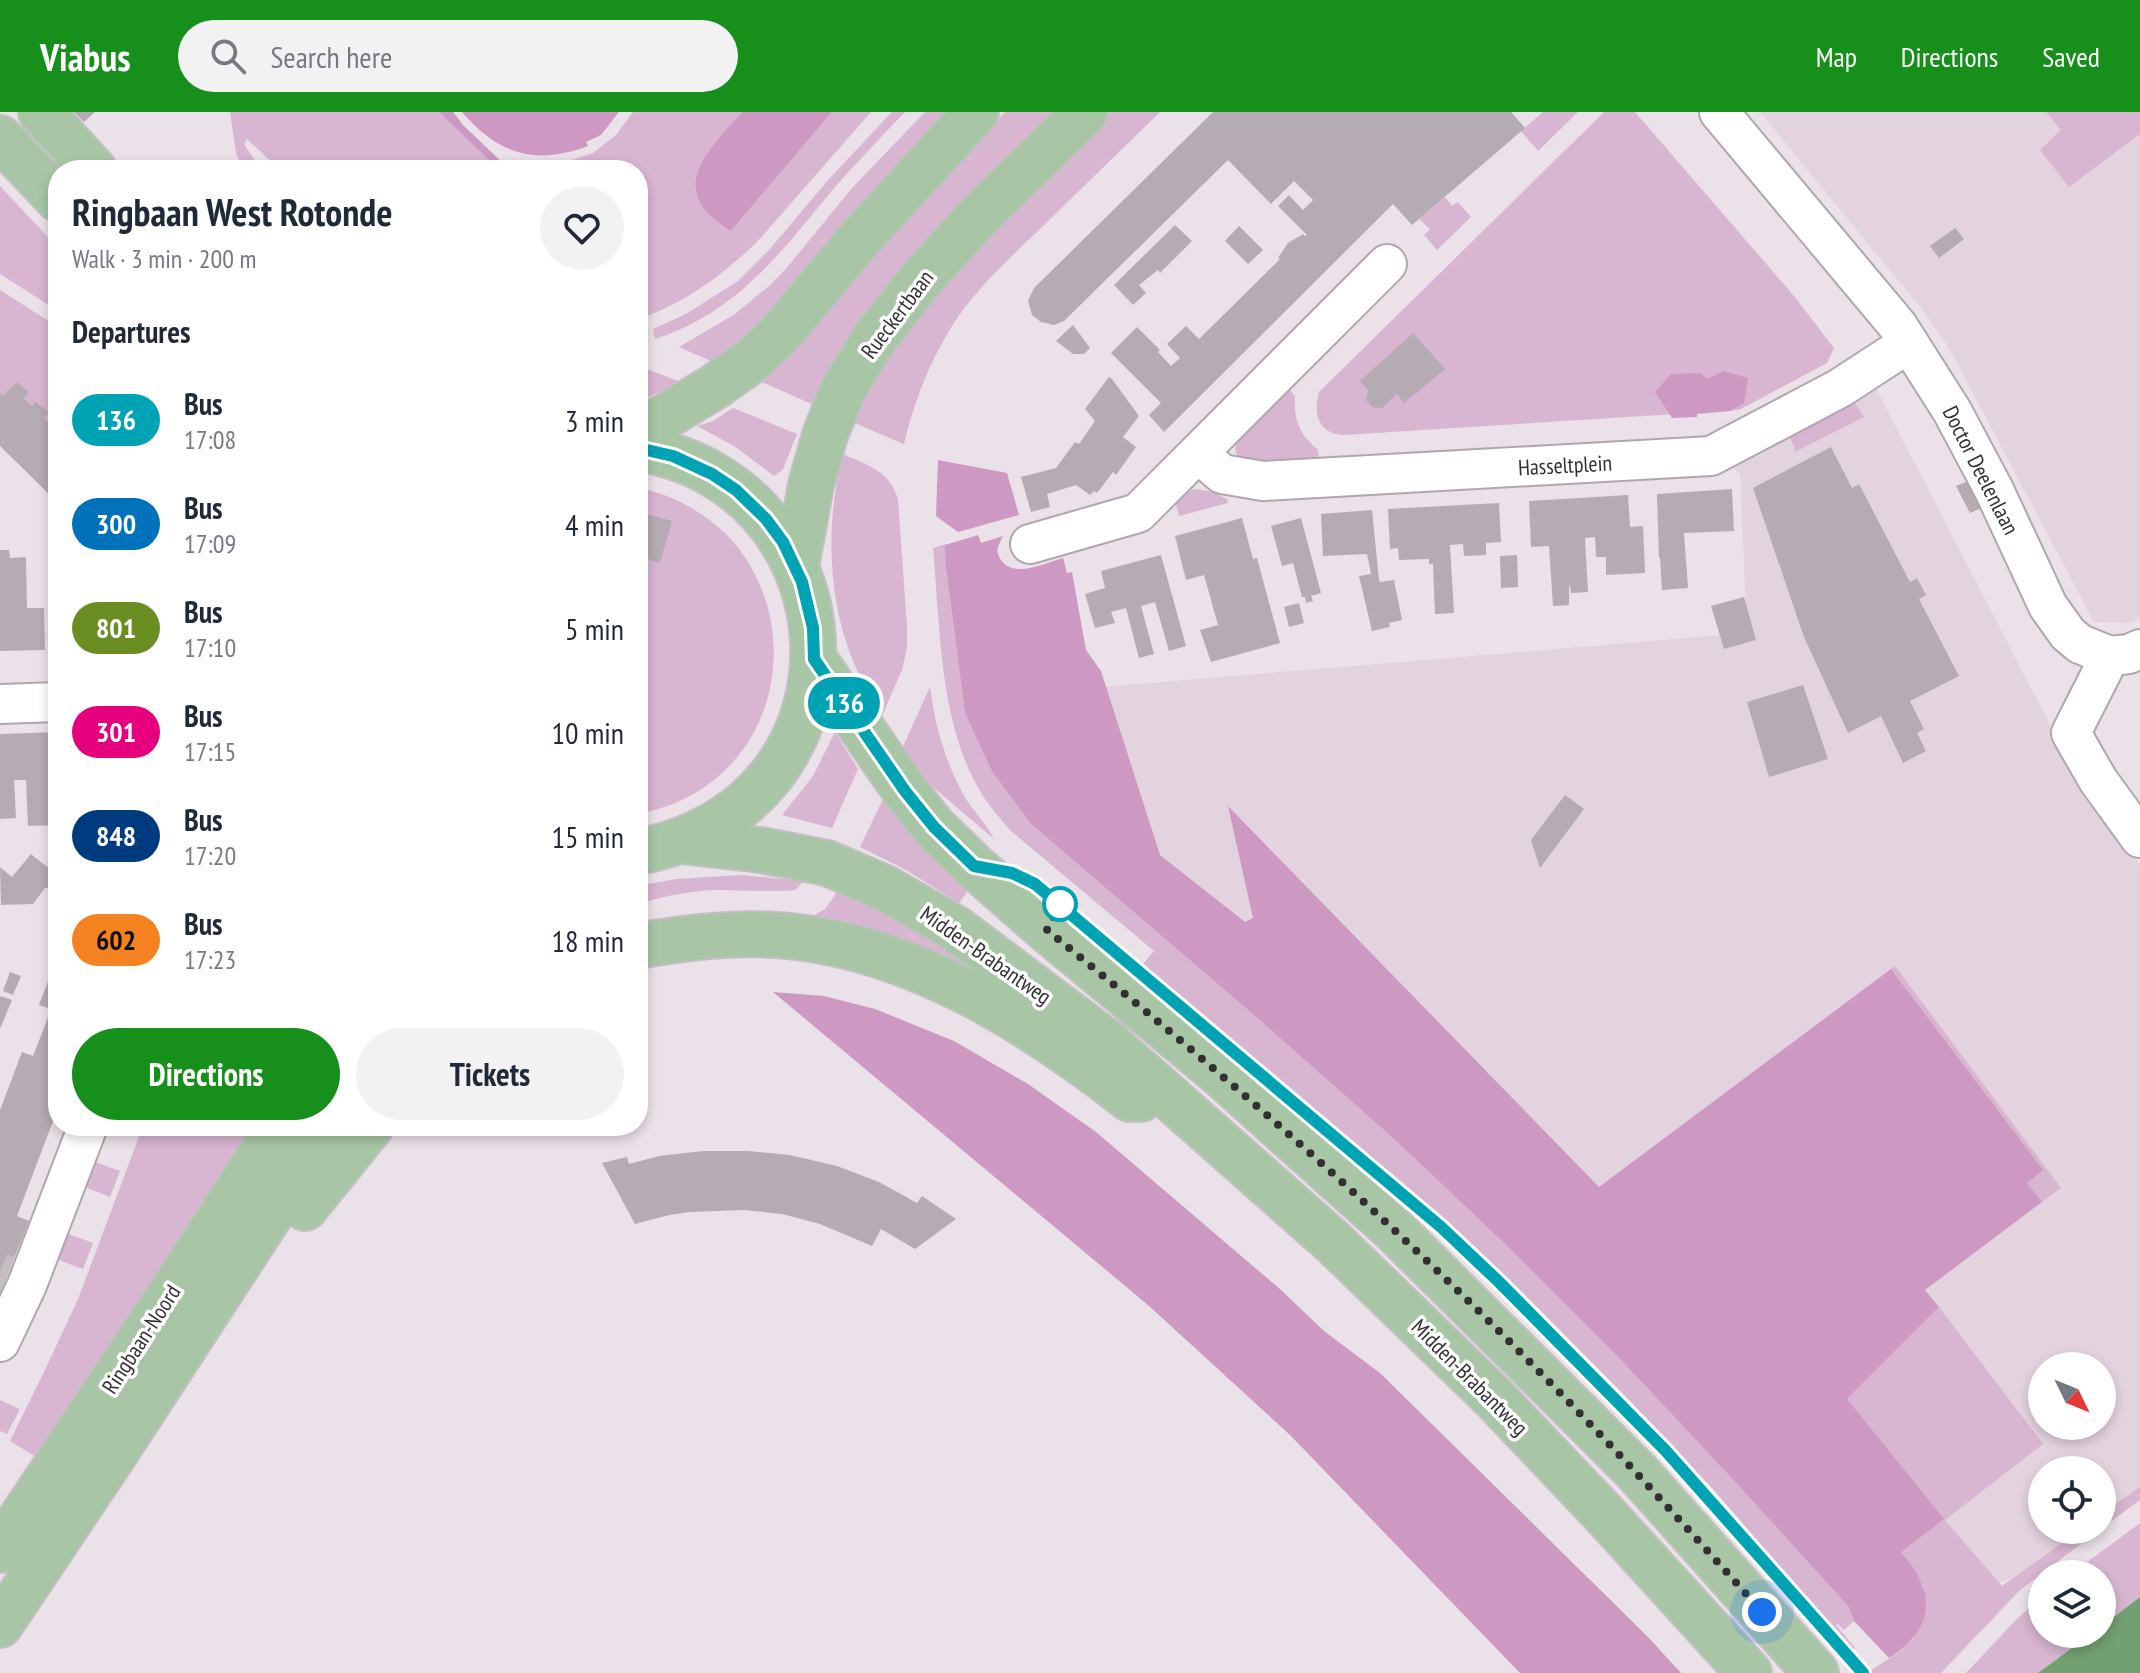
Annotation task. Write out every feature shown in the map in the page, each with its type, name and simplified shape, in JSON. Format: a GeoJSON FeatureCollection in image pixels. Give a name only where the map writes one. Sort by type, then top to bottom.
{"type":"FeatureCollection","features":[{"type":"Feature","properties":{"kind":"main road"},"geometry":{"type":"LineString","coordinates":[[41,112],[85,160]]}},
{"type":"Feature","properties":{"kind":"main road"},"geometry":{"type":"LineString","coordinates":[[648,427],[751,361],[781,333],[855,244],[976,112]]}},
{"type":"Feature","properties":{"kind":"main road","name":"Rueckertbaan"},"geometry":{"type":"LineString","coordinates":[[796,567],[811,485],[825,435],[843,390],[874,339],[923,277],[977,218],[1085,112]]}},
{"type":"Feature","properties":{"kind":"main road"},"geometry":{"type":"LineString","coordinates":[[0,138],[48,188]]}},
{"type":"Feature","properties":{"kind":"main road"},"geometry":{"type":"LineString","coordinates":[[648,451],[687,461],[712,474],[736,490],[775,530],[796,567],[810,612],[814,659],[803,717],[774,770],[748,800],[716,824],[681,841],[648,849]]}},
{"type":"Feature","properties":{"kind":"main road"},"geometry":{"type":"LineString","coordinates":[[814,659],[905,791],[934,827],[1024,910],[1218,1072],[1394,1230],[1637,1472],[1816,1673]]}},
{"type":"Feature","properties":{"kind":"main road","name":"Midden-Brabantweg"},"geometry":{"type":"LineString","coordinates":[[681,841],[761,850],[827,863],[885,888],[955,928],[1108,1043],[1334,1243],[1494,1398],[1749,1673]]}},
{"type":"Feature","properties":{"kind":"main road","name":"Midden-Brabantweg"},"geometry":{"type":"LineString","coordinates":[[648,945],[717,935],[789,936],[858,948],[924,972],[989,1003],[1056,1044],[1130,1099],[1173,1100]]}},
{"type":"Feature","properties":{"kind":"main road","name":"Ringbaan-Noord"},"geometry":{"type":"LineString","coordinates":[[0,1550],[273,1136]]}},
{"type":"Feature","properties":{"kind":"main road","name":"Ringbaan-Noord"},"geometry":{"type":"LineString","coordinates":[[0,1625],[321,1136]]}},
{"type":"Feature","properties":{"kind":"main road","name":"Ringbaan-Noord"},"geometry":{"type":"LineString","coordinates":[[182,1350],[217,1338],[314,1196],[363,1136]]}},
{"type":"Feature","properties":{"kind":"street","name":"Doctor Deelenlaan"},"geometry":{"type":"LineString","coordinates":[[1719,112],[1898,326],[1952,411],[1994,490],[2048,606],[2068,634],[2094,652],[2125,653]]}},
{"type":"Feature","properties":{"kind":"street"},"geometry":{"type":"LineString","coordinates":[[1030,544],[1138,513],[1387,264]]}},
{"type":"Feature","properties":{"kind":"street","name":"Hasseltplein"},"geometry":{"type":"LineString","coordinates":[[1198,453],[1222,474],[1263,481],[1711,456],[1840,388],[1909,343]]}},
{"type":"Feature","properties":{"kind":"street","name":"Doctor Deelenlaan"},"geometry":{"type":"LineString","coordinates":[[2125,653],[2071,733],[2098,780],[2140,838]]}},
{"type":"Feature","properties":{"kind":"street"},"geometry":{"type":"LineString","coordinates":[[0,704],[48,702]]}},
{"type":"Feature","properties":{"kind":"street"},"geometry":{"type":"LineString","coordinates":[[0,1342],[18,1280],[83,1136]]}},
{"type":"Feature","properties":{"kind":"shaded area"},"geometry":{"type":"Polygon","coordinates":[[[230,112],[439,112],[489,160],[269,160],[247,139],[244,144],[254,160],[239,160],[230,112]]]}},
{"type":"Feature","properties":{"kind":"shaded area"},"geometry":{"type":"Polygon","coordinates":[[[439,112],[453,112],[500,160],[489,160],[439,112]]]}},
{"type":"Feature","properties":{"kind":"shaded area"},"geometry":{"type":"Polygon","coordinates":[[[462,112],[619,112],[601,135],[586,142],[588,146],[551,155],[534,155],[519,152],[489,138],[462,112]]]}},
{"type":"Feature","properties":{"kind":"shaded area"},"geometry":{"type":"Polygon","coordinates":[[[633,112],[742,112],[706,155],[731,231],[832,112],[871,112],[743,255],[686,297],[648,315],[648,160],[572,160],[593,153],[616,135],[633,112]]]}},
{"type":"Feature","properties":{"kind":"shaded area"},"geometry":{"type":"Polygon","coordinates":[[[742,112],[832,112],[731,231],[710,215],[700,201],[696,188],[697,174],[712,147],[742,112]]]}},
{"type":"Feature","properties":{"kind":"shaded area"},"geometry":{"type":"Polygon","coordinates":[[[892,112],[905,112],[756,277],[710,313],[684,328],[655,339],[653,329],[686,314],[738,281],[892,112]]]}},
{"type":"Feature","properties":{"kind":"shaded area"},"geometry":{"type":"Polygon","coordinates":[[[925,112],[952,112],[776,309],[737,345],[713,362],[679,347],[735,314],[769,286],[852,188],[925,112]]]}},
{"type":"Feature","properties":{"kind":"shaded area"},"geometry":{"type":"Polygon","coordinates":[[[1005,112],[1056,112],[814,405],[759,381],[911,211],[1005,112]]]}},
{"type":"Feature","properties":{"kind":"shaded area"},"geometry":{"type":"Polygon","coordinates":[[[1110,112],[1160,112],[1006,262],[961,312],[929,369],[904,444],[852,422],[874,377],[911,323],[1040,181],[1110,112]]]}},
{"type":"Feature","properties":{"kind":"shaded area"},"geometry":{"type":"Polygon","coordinates":[[[1543,112],[1578,112],[1538,151],[1521,131],[1543,112]]]}},
{"type":"Feature","properties":{"kind":"shaded area"},"geometry":{"type":"Polygon","coordinates":[[[1604,112],[1635,112],[1794,296],[1834,348],[1827,363],[1739,410],[1344,435],[1323,427],[1317,415],[1319,392],[1604,112]]]}},
{"type":"Feature","properties":{"kind":"shaded area"},"geometry":{"type":"Polygon","coordinates":[[[1760,112],[2140,112],[2140,617],[2132,623],[2094,622],[1949,348],[1925,313],[1760,112]]]}},
{"type":"Feature","properties":{"kind":"shaded area"},"geometry":{"type":"Polygon","coordinates":[[[2046,112],[2140,112],[2140,134],[2069,187],[2040,150],[2061,130],[2046,112]]]}},
{"type":"Feature","properties":{"kind":"shaded area"},"geometry":{"type":"Polygon","coordinates":[[[0,186],[48,237],[48,305],[0,274],[0,186]]]}},
{"type":"Feature","properties":{"kind":"shaded area"},"geometry":{"type":"Polygon","coordinates":[[[1445,197],[1452,206],[1458,202],[1471,217],[1437,250],[1424,235],[1430,229],[1419,219],[1445,197]]]}},
{"type":"Feature","properties":{"kind":"shaded area"},"geometry":{"type":"Polygon","coordinates":[[[0,290],[48,321],[48,413],[37,401],[32,406],[24,398],[28,393],[17,382],[3,395],[0,392],[0,290]]]}},
{"type":"Feature","properties":{"kind":"shaded area"},"geometry":{"type":"Polygon","coordinates":[[[648,370],[681,382],[648,397],[648,370]]]}},
{"type":"Feature","properties":{"kind":"shaded area"},"geometry":{"type":"Polygon","coordinates":[[[1724,371],[1748,378],[1744,403],[1730,411],[1672,418],[1655,392],[1671,374],[1701,373],[1707,379],[1724,371]]]}},
{"type":"Feature","properties":{"kind":"shaded area"},"geometry":{"type":"Polygon","coordinates":[[[1867,371],[2064,752],[2140,865],[2140,1493],[2116,1511],[2116,1456],[2028,1456],[2028,1544],[2069,1544],[2047,1560],[2028,1560],[2028,1573],[1984,1587],[1157,869],[1054,691],[1747,633],[1740,473],[1715,456],[1867,371]]]}},
{"type":"Feature","properties":{"kind":"shaded area"},"geometry":{"type":"Polygon","coordinates":[[[1288,388],[1295,396],[1299,426],[1318,450],[1319,463],[1254,467],[1239,460],[1235,450],[1237,440],[1288,388]]]}},
{"type":"Feature","properties":{"kind":"shaded area"},"geometry":{"type":"Polygon","coordinates":[[[1853,400],[1864,417],[1795,452],[1788,434],[1853,400]]]}},
{"type":"Feature","properties":{"kind":"shaded area"},"geometry":{"type":"Polygon","coordinates":[[[733,408],[797,434],[783,469],[774,476],[734,446],[697,426],[713,421],[733,408]]]}},
{"type":"Feature","properties":{"kind":"shaded area"},"geometry":{"type":"Polygon","coordinates":[[[843,454],[884,476],[895,490],[898,500],[907,648],[902,670],[881,718],[851,656],[833,581],[832,529],[837,478],[843,454]]]}},
{"type":"Feature","properties":{"kind":"shaded area"},"geometry":{"type":"Polygon","coordinates":[[[938,460],[1007,473],[1019,515],[958,532],[936,516],[938,460]]]}},
{"type":"Feature","properties":{"kind":"shaded area"},"geometry":{"type":"Polygon","coordinates":[[[1195,489],[1210,491],[1227,499],[1228,503],[1179,516],[1175,500],[1195,489]]]}},
{"type":"Feature","properties":{"kind":"shaded area"},"geometry":{"type":"Polygon","coordinates":[[[648,491],[687,505],[728,536],[749,564],[764,596],[772,629],[773,664],[768,697],[755,729],[736,758],[710,783],[667,806],[648,811],[648,491]]]}},
{"type":"Feature","properties":{"kind":"shaded area"},"geometry":{"type":"Polygon","coordinates":[[[978,535],[981,543],[1003,536],[998,553],[1007,566],[1030,568],[1063,558],[1067,573],[1072,572],[1086,650],[1101,671],[1160,855],[1245,922],[1253,918],[1228,806],[1599,1187],[1891,969],[2043,1170],[2027,1183],[2042,1202],[1925,1290],[1939,1307],[1847,1399],[1944,1519],[1901,1552],[1917,1574],[1926,1602],[1922,1624],[1899,1651],[1889,1658],[1854,1621],[1848,1606],[1738,1485],[1620,1359],[1504,1243],[1394,1139],[1031,824],[992,771],[965,713],[945,545],[978,535]]]}},
{"type":"Feature","properties":{"kind":"shaded area"},"geometry":{"type":"Polygon","coordinates":[[[946,544],[946,568],[965,713],[1031,824],[1394,1139],[1620,1359],[1848,1606],[1854,1621],[1844,1630],[1836,1625],[1855,1648],[1852,1649],[1844,1641],[1711,1487],[1514,1284],[1438,1213],[1143,964],[1154,951],[1011,831],[996,813],[979,789],[963,755],[948,698],[933,548],[946,544]]]}},
{"type":"Feature","properties":{"kind":"shaded area"},"geometry":{"type":"Polygon","coordinates":[[[930,687],[947,759],[966,799],[994,839],[927,782],[901,751],[930,687]]]}},
{"type":"Feature","properties":{"kind":"shaded area"},"geometry":{"type":"Polygon","coordinates":[[[835,732],[858,769],[832,828],[782,815],[813,776],[835,732]]]}},
{"type":"Feature","properties":{"kind":"shaded area"},"geometry":{"type":"Polygon","coordinates":[[[883,799],[967,892],[959,903],[906,870],[860,847],[883,799]]]}},
{"type":"Feature","properties":{"kind":"shaded area"},"geometry":{"type":"Polygon","coordinates":[[[742,875],[803,881],[796,890],[713,890],[648,901],[648,884],[676,879],[742,875]]]}},
{"type":"Feature","properties":{"kind":"shaded area"},"geometry":{"type":"Polygon","coordinates":[[[840,888],[906,917],[1005,987],[806,920],[825,909],[840,888]]]}},
{"type":"Feature","properties":{"kind":"shaded area"},"geometry":{"type":"Polygon","coordinates":[[[1895,966],[2061,1188],[2042,1202],[2027,1183],[2042,1169],[1891,969],[1895,966]]]}},
{"type":"Feature","properties":{"kind":"shaded area"},"geometry":{"type":"Polygon","coordinates":[[[773,992],[824,996],[875,1009],[954,1041],[1028,1084],[1096,1132],[1281,1290],[1324,1331],[1380,1373],[1681,1673],[1520,1673],[1290,1435],[1148,1305],[773,992]]]}},
{"type":"Feature","properties":{"kind":"shaded area"},"geometry":{"type":"Polygon","coordinates":[[[139,1136],[253,1136],[38,1458],[10,1441],[78,1299],[139,1136]]]}},
{"type":"Feature","properties":{"kind":"shaded area"},"geometry":{"type":"Polygon","coordinates":[[[90,1160],[120,1171],[110,1197],[80,1185],[90,1160]]]}},
{"type":"Feature","properties":{"kind":"shaded area"},"geometry":{"type":"Polygon","coordinates":[[[63,1232],[93,1243],[83,1269],[53,1258],[63,1232]]]}},
{"type":"Feature","properties":{"kind":"shaded area"},"geometry":{"type":"Polygon","coordinates":[[[1939,1307],[2028,1424],[2028,1440],[2040,1440],[2043,1444],[1945,1520],[2002,1586],[2028,1567],[2028,1584],[1941,1673],[1867,1673],[1914,1638],[1924,1588],[1901,1552],[1846,1400],[1939,1307]]]}},
{"type":"Feature","properties":{"kind":"shaded area"},"geometry":{"type":"Polygon","coordinates":[[[0,1400],[20,1409],[7,1434],[0,1431],[0,1400]]]}},
{"type":"Feature","properties":{"kind":"shaded area"},"geometry":{"type":"Polygon","coordinates":[[[2140,1487],[2140,1500],[2116,1518],[2116,1504],[2140,1487]]]}},
{"type":"Feature","properties":{"kind":"shaded area"},"geometry":{"type":"Polygon","coordinates":[[[2140,1523],[2140,1597],[2116,1615],[2116,1560],[2090,1560],[2116,1544],[2116,1541],[2140,1523]]]}},
{"type":"Feature","properties":{"kind":"shaded area"},"geometry":{"type":"Polygon","coordinates":[[[2060,1544],[2081,1544],[2060,1560],[2038,1560],[2060,1544]]]}},
{"type":"Feature","properties":{"kind":"shaded area"},"geometry":{"type":"Polygon","coordinates":[[[2140,1597],[2140,1673],[2038,1673],[2072,1648],[2116,1648],[2116,1615],[2140,1597]]]}},
{"type":"Feature","properties":{"kind":"shaded area"},"geometry":{"type":"Polygon","coordinates":[[[2028,1609],[2028,1648],[2072,1648],[2038,1673],[1966,1673],[2028,1609]]]}},
{"type":"Feature","properties":{"kind":"building"},"geometry":{"type":"Polygon","coordinates":[[[74,112],[95,112],[84,122],[74,112]]]}},
{"type":"Feature","properties":{"kind":"building"},"geometry":{"type":"Polygon","coordinates":[[[1213,112],[1511,112],[1525,128],[1412,225],[1393,204],[1164,432],[1149,415],[1161,403],[1111,353],[1137,327],[1171,366],[1180,358],[1167,344],[1186,326],[1199,339],[1280,259],[1288,243],[1303,234],[1307,235],[1278,206],[1289,195],[1303,210],[1313,200],[1294,181],[1271,204],[1228,160],[1064,321],[1054,325],[1041,322],[1032,315],[1028,301],[1034,288],[1213,112]]]}},
{"type":"Feature","properties":{"kind":"building"},"geometry":{"type":"Polygon","coordinates":[[[1175,225],[1192,241],[1160,273],[1158,270],[1139,285],[1146,293],[1133,305],[1114,285],[1175,225]]]}},
{"type":"Feature","properties":{"kind":"building"},"geometry":{"type":"Polygon","coordinates":[[[1239,226],[1263,250],[1248,264],[1225,241],[1239,226]]]}},
{"type":"Feature","properties":{"kind":"building"},"geometry":{"type":"Polygon","coordinates":[[[1955,228],[1964,239],[1939,258],[1930,246],[1955,228]]]}},
{"type":"Feature","properties":{"kind":"building"},"geometry":{"type":"Polygon","coordinates":[[[1073,325],[1090,348],[1084,354],[1073,354],[1056,341],[1073,325]]]}},
{"type":"Feature","properties":{"kind":"building"},"geometry":{"type":"Polygon","coordinates":[[[1413,333],[1445,369],[1404,403],[1397,394],[1382,408],[1372,407],[1366,400],[1368,390],[1360,381],[1413,333]]]}},
{"type":"Feature","properties":{"kind":"building"},"geometry":{"type":"Polygon","coordinates":[[[1109,377],[1139,416],[1123,437],[1136,447],[1116,475],[1113,472],[1097,493],[1094,491],[1090,495],[1076,485],[1047,494],[1050,507],[1031,512],[1021,477],[1056,468],[1075,442],[1079,444],[1095,421],[1085,409],[1109,377]]]}},
{"type":"Feature","properties":{"kind":"building"},"geometry":{"type":"Polygon","coordinates":[[[17,382],[29,393],[24,398],[32,406],[36,401],[48,412],[44,418],[48,422],[48,493],[0,446],[0,392],[3,395],[17,382]]]}},
{"type":"Feature","properties":{"kind":"building"},"geometry":{"type":"Polygon","coordinates":[[[1831,447],[1852,488],[1859,484],[1910,582],[1917,578],[1926,595],[1919,599],[1959,676],[1910,701],[1924,729],[1917,733],[1926,751],[1903,763],[1881,716],[1848,733],[1804,637],[1753,488],[1831,447]]]}},
{"type":"Feature","properties":{"kind":"building"},"geometry":{"type":"Polygon","coordinates":[[[1968,481],[1982,508],[1970,513],[1956,486],[1968,481]]]}},
{"type":"Feature","properties":{"kind":"building"},"geometry":{"type":"Polygon","coordinates":[[[1732,489],[1734,531],[1684,533],[1688,588],[1662,590],[1657,494],[1732,489]]]}},
{"type":"Feature","properties":{"kind":"building"},"geometry":{"type":"Polygon","coordinates":[[[1628,495],[1630,527],[1643,526],[1645,573],[1606,575],[1606,557],[1596,557],[1595,537],[1585,538],[1588,592],[1571,593],[1569,585],[1569,605],[1553,606],[1549,546],[1531,547],[1529,501],[1628,495]]]}},
{"type":"Feature","properties":{"kind":"building"},"geometry":{"type":"Polygon","coordinates":[[[1499,503],[1501,542],[1486,543],[1486,555],[1464,556],[1463,544],[1450,545],[1454,613],[1435,614],[1433,564],[1429,564],[1429,559],[1399,560],[1398,548],[1390,549],[1388,509],[1499,503]]]}},
{"type":"Feature","properties":{"kind":"building"},"geometry":{"type":"Polygon","coordinates":[[[1372,510],[1379,580],[1394,580],[1402,620],[1389,623],[1390,627],[1372,631],[1359,576],[1371,574],[1367,554],[1323,556],[1321,514],[1372,510]]]}},
{"type":"Feature","properties":{"kind":"building"},"geometry":{"type":"Polygon","coordinates":[[[648,514],[672,521],[660,563],[648,559],[648,514]]]}},
{"type":"Feature","properties":{"kind":"building"},"geometry":{"type":"Polygon","coordinates":[[[1242,518],[1253,559],[1257,558],[1280,643],[1211,662],[1200,630],[1218,625],[1204,575],[1186,580],[1175,536],[1242,518]]]}},
{"type":"Feature","properties":{"kind":"building"},"geometry":{"type":"Polygon","coordinates":[[[1301,518],[1321,593],[1311,596],[1313,601],[1306,603],[1293,563],[1282,566],[1271,526],[1301,518]]]}},
{"type":"Feature","properties":{"kind":"building"},"geometry":{"type":"Polygon","coordinates":[[[0,550],[9,550],[10,558],[26,557],[27,608],[44,608],[45,650],[0,651],[0,550]]]}},
{"type":"Feature","properties":{"kind":"building"},"geometry":{"type":"Polygon","coordinates":[[[1161,555],[1186,646],[1169,651],[1155,602],[1141,606],[1154,654],[1139,658],[1126,608],[1111,612],[1115,623],[1095,628],[1085,594],[1105,588],[1101,571],[1161,555]]]}},
{"type":"Feature","properties":{"kind":"building"},"geometry":{"type":"Polygon","coordinates":[[[1517,555],[1518,587],[1501,588],[1500,556],[1517,555]]]}},
{"type":"Feature","properties":{"kind":"building"},"geometry":{"type":"Polygon","coordinates":[[[1744,597],[1756,640],[1724,649],[1711,606],[1744,597]]]}},
{"type":"Feature","properties":{"kind":"building"},"geometry":{"type":"Polygon","coordinates":[[[1299,603],[1304,623],[1289,627],[1284,607],[1299,603]]]}},
{"type":"Feature","properties":{"kind":"building"},"geometry":{"type":"Polygon","coordinates":[[[1803,685],[1828,759],[1769,777],[1747,702],[1803,685]]]}},
{"type":"Feature","properties":{"kind":"building"},"geometry":{"type":"Polygon","coordinates":[[[48,732],[48,825],[28,826],[26,780],[14,780],[16,818],[0,819],[0,734],[48,732]]]}},
{"type":"Feature","properties":{"kind":"building"},"geometry":{"type":"Polygon","coordinates":[[[1565,795],[1584,809],[1540,868],[1531,840],[1565,795]]]}},
{"type":"Feature","properties":{"kind":"building"},"geometry":{"type":"Polygon","coordinates":[[[31,854],[48,866],[48,888],[33,904],[1,905],[0,867],[12,877],[31,854]]]}},
{"type":"Feature","properties":{"kind":"building"},"geometry":{"type":"Polygon","coordinates":[[[10,972],[21,976],[13,995],[3,991],[10,972]]]}},
{"type":"Feature","properties":{"kind":"building"},"geometry":{"type":"Polygon","coordinates":[[[48,982],[48,1008],[39,1005],[48,982]]]}},
{"type":"Feature","properties":{"kind":"building"},"geometry":{"type":"Polygon","coordinates":[[[0,998],[12,1000],[0,1029],[0,998]]]}},
{"type":"Feature","properties":{"kind":"building"},"geometry":{"type":"Polygon","coordinates":[[[48,1017],[48,1134],[17,1216],[29,1221],[0,1293],[0,1110],[22,1052],[33,1056],[48,1017]]]}},
{"type":"Feature","properties":{"kind":"building"},"geometry":{"type":"Polygon","coordinates":[[[703,1151],[790,1155],[837,1166],[879,1182],[917,1203],[922,1196],[956,1219],[915,1249],[881,1229],[872,1246],[820,1224],[782,1214],[744,1210],[690,1212],[635,1224],[602,1163],[627,1157],[629,1164],[659,1156],[703,1151]]]}},
{"type":"Feature","properties":{"kind":"tunnel"},"geometry":{"type":"LineString","coordinates":[[0,1272],[8,1275]]}},
{"type":"Feature","properties":{"kind":"bus line","name":"136"},"geometry":{"type":"LineString","coordinates":[[648,450],[687,461],[712,474],[736,490],[775,530],[796,567],[807,597],[813,628],[814,659],[905,791],[934,827],[974,866],[1012,873],[1035,884],[1441,1227],[1665,1450],[1863,1673]]}},
{"type":"Feature","properties":{"kind":"route"},"geometry":{"type":"LineString","coordinates":[[1060,904],[1047,930],[1218,1072],[1394,1230],[1637,1472],[1762,1612]]}}]}
